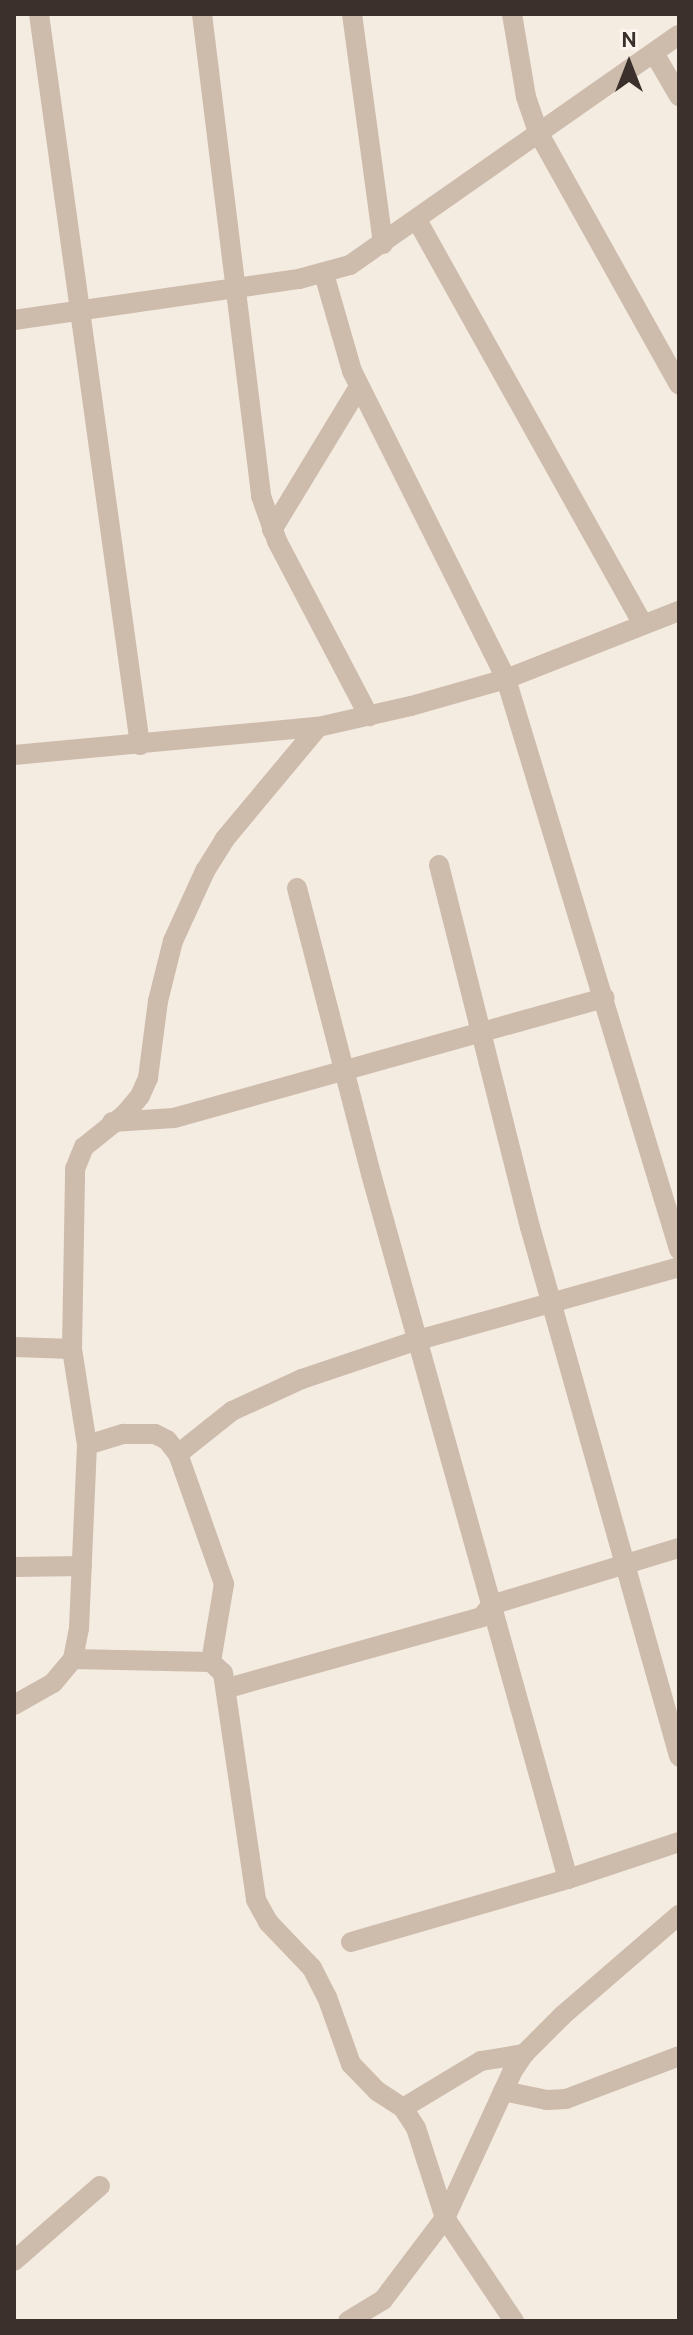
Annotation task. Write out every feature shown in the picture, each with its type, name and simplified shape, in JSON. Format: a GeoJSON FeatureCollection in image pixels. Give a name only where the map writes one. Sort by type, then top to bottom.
{"type":"FeatureCollection","features":[{"type":"Feature","properties":{"kind":"street"},"geometry":{"type":"LineString","coordinates":[[39,14],[140,745]]}},
{"type":"Feature","properties":{"kind":"street"},"geometry":{"type":"LineString","coordinates":[[202,14],[261,496],[272,530],[369,716]]}},
{"type":"Feature","properties":{"kind":"street"},"geometry":{"type":"LineString","coordinates":[[352,14],[383,244]]}},
{"type":"Feature","properties":{"kind":"street"},"geometry":{"type":"LineString","coordinates":[[512,14],[526,97],[539,134],[679,384]]}},
{"type":"Feature","properties":{"kind":"street"},"geometry":{"type":"LineString","coordinates":[[14,320],[324,274],[350,265],[679,35]]}},
{"type":"Feature","properties":{"kind":"street"},"geometry":{"type":"LineString","coordinates":[[654,53],[679,96]]}},
{"type":"Feature","properties":{"kind":"street"},"geometry":{"type":"LineString","coordinates":[[417,220],[643,624]]}},
{"type":"Feature","properties":{"kind":"street"},"geometry":{"type":"LineString","coordinates":[[324,274],[359,387],[506,679],[679,1249]]}},
{"type":"Feature","properties":{"kind":"street"},"geometry":{"type":"LineString","coordinates":[[272,530],[359,387]]}},
{"type":"Feature","properties":{"kind":"street"},"geometry":{"type":"LineString","coordinates":[[14,755],[318,727],[369,716],[506,679],[679,611]]}},
{"type":"Feature","properties":{"kind":"street"},"geometry":{"type":"LineString","coordinates":[[14,1705],[53,1683],[73,1659],[82,1566],[87,1445],[72,1349],[75,1169],[84,1147],[140,1096],[148,1078],[158,1001],[173,941],[205,871],[224,840],[318,727]]}},
{"type":"Feature","properties":{"kind":"street"},"geometry":{"type":"LineString","coordinates":[[439,865],[552,1303],[679,1756]]}},
{"type":"Feature","properties":{"kind":"street"},"geometry":{"type":"LineString","coordinates":[[297,888],[344,1071],[568,1879]]}},
{"type":"Feature","properties":{"kind":"street"},"geometry":{"type":"LineString","coordinates":[[112,1122],[174,1118],[605,998]]}},
{"type":"Feature","properties":{"kind":"street"},"geometry":{"type":"LineString","coordinates":[[178,1454],[232,1411],[264,1394],[418,1340],[679,1267]]}},
{"type":"Feature","properties":{"kind":"street"},"geometry":{"type":"LineString","coordinates":[[14,1347],[72,1349]]}},
{"type":"Feature","properties":{"kind":"street"},"geometry":{"type":"LineString","coordinates":[[87,1445],[123,1434],[155,1434],[167,1440],[178,1454],[224,1584],[211,1662]]}},
{"type":"Feature","properties":{"kind":"street"},"geometry":{"type":"LineString","coordinates":[[228,1688],[482,1617],[491,1605],[679,1548]]}},
{"type":"Feature","properties":{"kind":"street"},"geometry":{"type":"LineString","coordinates":[[14,1567],[82,1566]]}},
{"type":"Feature","properties":{"kind":"street"},"geometry":{"type":"LineString","coordinates":[[73,1659],[211,1662],[223,1673],[228,1688],[256,1900],[268,1922],[312,1968],[327,1997],[351,2064],[377,2091],[403,2108],[416,2128],[445,2218],[514,2321]]}},
{"type":"Feature","properties":{"kind":"street"},"geometry":{"type":"LineString","coordinates":[[351,1942],[568,1879],[679,1842]]}},
{"type":"Feature","properties":{"kind":"street"},"geometry":{"type":"LineString","coordinates":[[348,2321],[383,2300],[445,2218],[503,2091],[524,2054],[563,2015],[679,1915]]}},
{"type":"Feature","properties":{"kind":"street"},"geometry":{"type":"LineString","coordinates":[[403,2108],[481,2061],[524,2054]]}},
{"type":"Feature","properties":{"kind":"street"},"geometry":{"type":"LineString","coordinates":[[503,2091],[547,2100],[566,2099],[679,2056]]}},
{"type":"Feature","properties":{"kind":"street"},"geometry":{"type":"LineString","coordinates":[[14,2261],[100,2186]]}}]}
